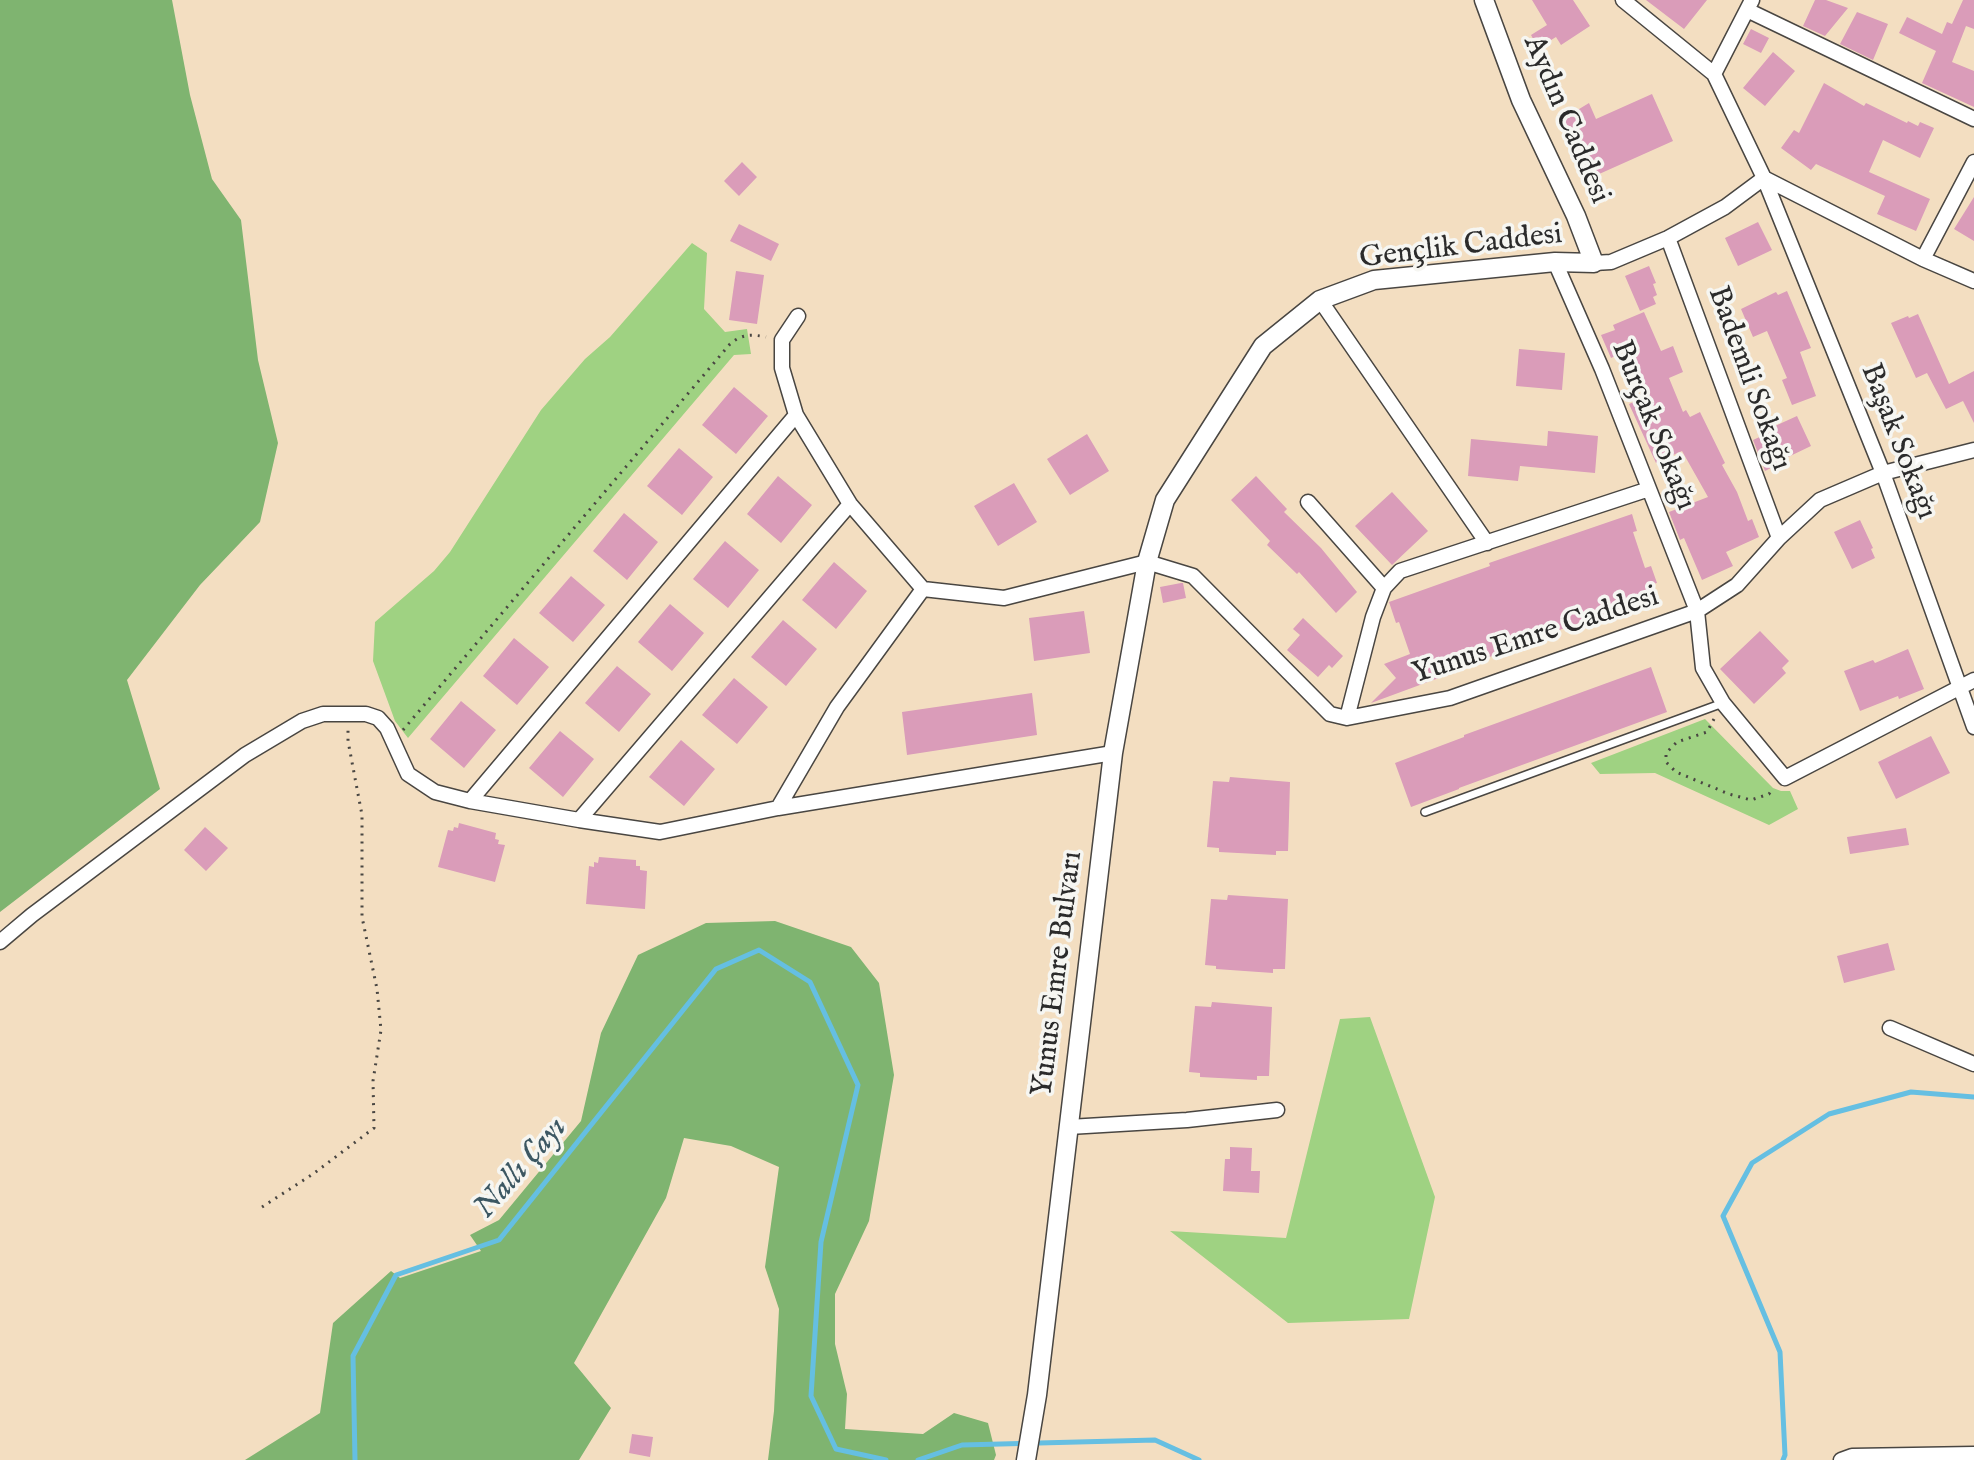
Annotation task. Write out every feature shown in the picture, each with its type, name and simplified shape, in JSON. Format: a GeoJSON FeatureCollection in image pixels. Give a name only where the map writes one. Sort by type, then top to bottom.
{"type":"FeatureCollection","features":[{"type":"Feature","properties":{"kind":"street","name":"Aydın Caddesi"},"geometry":{"type":"LineString","coordinates":[[1484,0],[1521,100],[1576,216],[1594,263]]}},
{"type":"Feature","properties":{"kind":"street"},"geometry":{"type":"LineString","coordinates":[[1623,0],[1714,74],[1750,5],[1974,119]]}},
{"type":"Feature","properties":{"kind":"street","name":"Başak Sokağı"},"geometry":{"type":"LineString","coordinates":[[1714,74],[1764,178],[1883,473],[1974,727]]}},
{"type":"Feature","properties":{"kind":"street"},"geometry":{"type":"LineString","coordinates":[[1923,259],[1974,162]]}},
{"type":"Feature","properties":{"kind":"street"},"geometry":{"type":"LineString","coordinates":[[1594,263],[1611,262],[1668,238],[1725,207],[1764,178],[1923,259],[1974,281]]}},
{"type":"Feature","properties":{"kind":"street","name":"Bademli Sokağı"},"geometry":{"type":"LineString","coordinates":[[1668,238],[1779,538]]}},
{"type":"Feature","properties":{"kind":"street","name":"Gençlik Caddesi"},"geometry":{"type":"LineString","coordinates":[[1147,562],[1165,500],[1263,346],[1320,300],[1374,280],[1555,262],[1594,263]]}},
{"type":"Feature","properties":{"kind":"street","name":"Burçak Sokağı"},"geometry":{"type":"LineString","coordinates":[[1555,262],[1602,369],[1697,611],[1703,668],[1723,703],[1783,776]]}},
{"type":"Feature","properties":{"kind":"street"},"geometry":{"type":"LineString","coordinates":[[1320,300],[1487,543]]}},
{"type":"Feature","properties":{"kind":"street"},"geometry":{"type":"LineString","coordinates":[[798,316],[782,340],[782,368],[796,415],[850,504],[923,589],[1004,598],[1147,562],[1193,576],[1330,714],[1347,718],[1373,617],[1384,588],[1400,571],[1649,489]]}},
{"type":"Feature","properties":{"kind":"street"},"geometry":{"type":"LineString","coordinates":[[470,801],[796,415]]}},
{"type":"Feature","properties":{"kind":"street","name":"Yunus Emre Caddesi"},"geometry":{"type":"LineString","coordinates":[[1347,718],[1450,698],[1697,611],[1737,585],[1779,538],[1820,500],[1883,473],[1974,450]]}},
{"type":"Feature","properties":{"kind":"street"},"geometry":{"type":"LineString","coordinates":[[1308,502],[1384,588]]}},
{"type":"Feature","properties":{"kind":"street"},"geometry":{"type":"LineString","coordinates":[[579,820],[850,504]]}},
{"type":"Feature","properties":{"kind":"street","name":"Yunus Emre Bulvarı"},"geometry":{"type":"LineString","coordinates":[[1026,1460],[1037,1395],[1113,753],[1147,562]]}},
{"type":"Feature","properties":{"kind":"street"},"geometry":{"type":"LineString","coordinates":[[778,808],[837,707],[923,589]]}},
{"type":"Feature","properties":{"kind":"street"},"geometry":{"type":"LineString","coordinates":[[1783,776],[1974,680]]}},
{"type":"Feature","properties":{"kind":"street"},"geometry":{"type":"LineString","coordinates":[[0,942],[245,755],[302,721],[323,714],[366,714],[378,718],[387,728],[408,774],[435,792],[470,801],[660,832],[778,808],[1113,753]]}},
{"type":"Feature","properties":{"kind":"street"},"geometry":{"type":"LineString","coordinates":[[1890,1028],[1974,1064]]}},
{"type":"Feature","properties":{"kind":"street"},"geometry":{"type":"LineString","coordinates":[[1069,1127],[1187,1120],[1277,1110]]}},
{"type":"Feature","properties":{"kind":"street"},"geometry":{"type":"LineString","coordinates":[[1841,1460],[1852,1456],[1974,1454]]}},
{"type":"Feature","properties":{"kind":"lane"},"geometry":{"type":"LineString","coordinates":[[1425,812],[1723,703]]}},
{"type":"Feature","properties":{"kind":"path"},"geometry":{"type":"LineString","coordinates":[[393,742],[730,344],[738,337],[755,335],[782,340]]}},
{"type":"Feature","properties":{"kind":"path"},"geometry":{"type":"LineString","coordinates":[[1723,703],[1707,732],[1677,742],[1666,753],[1666,762],[1676,772],[1751,800],[1769,794],[1783,776]]}},
{"type":"Feature","properties":{"kind":"path"},"geometry":{"type":"LineString","coordinates":[[262,1207],[313,1174],[374,1128],[373,1081],[381,1030],[377,989],[362,917],[362,815],[348,741],[348,714]]}},
{"type":"Feature","properties":{"kind":"green space"},"geometry":{"type":"Polygon","coordinates":[[[0,0],[172,0],[190,95],[212,179],[241,220],[258,360],[278,443],[260,522],[200,585],[127,680],[160,789],[0,912],[0,0]]]}},
{"type":"Feature","properties":{"kind":"green space"},"geometry":{"type":"Polygon","coordinates":[[[692,243],[707,253],[704,309],[725,332],[747,329],[751,354],[734,355],[408,738],[395,721],[373,661],[375,622],[434,571],[450,552],[541,410],[692,243]]]}},
{"type":"Feature","properties":{"kind":"green space"},"geometry":{"type":"Polygon","coordinates":[[[1705,719],[1773,788],[1790,791],[1798,809],[1769,825],[1655,773],[1600,774],[1591,763],[1705,719]]]}},
{"type":"Feature","properties":{"kind":"green space"},"geometry":{"type":"Polygon","coordinates":[[[775,921],[851,947],[879,983],[894,1075],[869,1221],[835,1294],[835,1344],[847,1394],[845,1429],[923,1434],[954,1413],[988,1423],[996,1455],[994,1460],[768,1460],[774,1411],[779,1309],[765,1267],[779,1167],[731,1146],[684,1138],[666,1198],[574,1363],[611,1408],[579,1460],[245,1460],[320,1413],[333,1323],[391,1271],[400,1278],[481,1251],[470,1235],[499,1220],[581,1121],[601,1033],[638,955],[706,923],[775,921]]]}},
{"type":"Feature","properties":{"kind":"green space"},"geometry":{"type":"Polygon","coordinates":[[[1370,1017],[1435,1197],[1409,1319],[1288,1323],[1170,1231],[1286,1238],[1340,1019],[1370,1017]]]}},
{"type":"Feature","properties":{"kind":"building"},"geometry":{"type":"Polygon","coordinates":[[[1532,0],[1573,0],[1590,26],[1561,45],[1556,37],[1538,48],[1531,35],[1547,25],[1532,0]]]}},
{"type":"Feature","properties":{"kind":"building"},"geometry":{"type":"Polygon","coordinates":[[[1646,0],[1707,0],[1684,29],[1646,0]]]}},
{"type":"Feature","properties":{"kind":"building"},"geometry":{"type":"Polygon","coordinates":[[[1815,0],[1826,0],[1848,8],[1825,36],[1803,26],[1815,0]]]}},
{"type":"Feature","properties":{"kind":"building"},"geometry":{"type":"Polygon","coordinates":[[[1963,0],[1974,0],[1974,29],[1966,26],[1952,62],[1974,71],[1974,107],[1922,83],[1936,51],[1899,33],[1907,17],[1942,34],[1947,22],[1952,24],[1963,0]]]}},
{"type":"Feature","properties":{"kind":"building"},"geometry":{"type":"Polygon","coordinates":[[[1857,12],[1888,24],[1873,60],[1840,44],[1857,12]]]}},
{"type":"Feature","properties":{"kind":"building"},"geometry":{"type":"Polygon","coordinates":[[[1751,29],[1769,38],[1761,53],[1743,44],[1751,29]]]}},
{"type":"Feature","properties":{"kind":"building"},"geometry":{"type":"Polygon","coordinates":[[[1773,52],[1795,71],[1765,106],[1743,88],[1773,52]]]}},
{"type":"Feature","properties":{"kind":"building"},"geometry":{"type":"Polygon","coordinates":[[[1824,83],[1864,106],[1866,103],[1907,123],[1918,126],[1920,122],[1934,128],[1920,158],[1883,140],[1869,172],[1930,199],[1916,231],[1877,214],[1885,196],[1816,164],[1811,170],[1781,148],[1794,130],[1799,133],[1824,83]]]}},
{"type":"Feature","properties":{"kind":"building"},"geometry":{"type":"Polygon","coordinates":[[[1652,94],[1673,141],[1588,179],[1561,120],[1589,103],[1596,119],[1652,94]]]}},
{"type":"Feature","properties":{"kind":"building"},"geometry":{"type":"Polygon","coordinates":[[[742,162],[757,177],[739,196],[724,181],[742,162]]]}},
{"type":"Feature","properties":{"kind":"building"},"geometry":{"type":"Polygon","coordinates":[[[1974,197],[1974,241],[1954,229],[1974,197]]]}},
{"type":"Feature","properties":{"kind":"building"},"geometry":{"type":"Polygon","coordinates":[[[1758,222],[1772,250],[1738,266],[1725,238],[1758,222]]]}},
{"type":"Feature","properties":{"kind":"building"},"geometry":{"type":"Polygon","coordinates":[[[739,224],[779,244],[771,261],[730,241],[739,224]]]}},
{"type":"Feature","properties":{"kind":"building"},"geometry":{"type":"Polygon","coordinates":[[[1649,266],[1656,283],[1653,284],[1657,295],[1653,297],[1656,304],[1640,311],[1625,276],[1649,266]]]}},
{"type":"Feature","properties":{"kind":"building"},"geometry":{"type":"Polygon","coordinates":[[[736,271],[764,275],[757,324],[729,320],[736,271]]]}},
{"type":"Feature","properties":{"kind":"building"},"geometry":{"type":"Polygon","coordinates":[[[1787,291],[1811,348],[1800,352],[1816,396],[1792,405],[1782,380],[1787,378],[1767,331],[1753,337],[1741,309],[1776,292],[1778,295],[1787,291]]]}},
{"type":"Feature","properties":{"kind":"building"},"geometry":{"type":"Polygon","coordinates":[[[1644,312],[1661,351],[1673,346],[1683,372],[1669,378],[1683,412],[1686,410],[1690,417],[1700,412],[1748,521],[1752,519],[1759,537],[1726,552],[1733,566],[1702,580],[1669,512],[1708,497],[1682,451],[1656,463],[1629,404],[1640,399],[1639,395],[1644,393],[1627,351],[1611,358],[1601,335],[1615,330],[1613,325],[1644,312]]]}},
{"type":"Feature","properties":{"kind":"building"},"geometry":{"type":"Polygon","coordinates":[[[1918,314],[1949,384],[1974,371],[1974,423],[1963,401],[1946,409],[1927,373],[1916,378],[1891,323],[1918,314]]]}},
{"type":"Feature","properties":{"kind":"building"},"geometry":{"type":"Polygon","coordinates":[[[1519,349],[1565,353],[1562,390],[1516,386],[1519,349]]]}},
{"type":"Feature","properties":{"kind":"building"},"geometry":{"type":"Polygon","coordinates":[[[734,387],[768,416],[736,454],[702,425],[734,387]]]}},
{"type":"Feature","properties":{"kind":"building"},"geometry":{"type":"Polygon","coordinates":[[[1797,416],[1811,446],[1765,471],[1753,440],[1797,416]]]}},
{"type":"Feature","properties":{"kind":"building"},"geometry":{"type":"Polygon","coordinates":[[[1548,431],[1598,436],[1595,473],[1520,466],[1518,481],[1468,476],[1471,439],[1547,446],[1548,431]]]}},
{"type":"Feature","properties":{"kind":"building"},"geometry":{"type":"Polygon","coordinates":[[[1087,434],[1109,471],[1070,495],[1047,459],[1087,434]]]}},
{"type":"Feature","properties":{"kind":"building"},"geometry":{"type":"Polygon","coordinates":[[[679,448],[713,477],[682,515],[647,486],[679,448]]]}},
{"type":"Feature","properties":{"kind":"building"},"geometry":{"type":"Polygon","coordinates":[[[778,476],[812,505],[781,543],[747,514],[778,476]]]}},
{"type":"Feature","properties":{"kind":"building"},"geometry":{"type":"Polygon","coordinates":[[[1256,476],[1287,509],[1284,512],[1321,548],[1357,592],[1336,613],[1299,572],[1297,574],[1267,545],[1270,541],[1231,500],[1256,476]]]}},
{"type":"Feature","properties":{"kind":"building"},"geometry":{"type":"Polygon","coordinates":[[[1014,483],[1037,522],[998,546],[974,506],[1014,483]]]}},
{"type":"Feature","properties":{"kind":"building"},"geometry":{"type":"Polygon","coordinates":[[[1392,492],[1428,531],[1392,565],[1355,526],[1392,492]]]}},
{"type":"Feature","properties":{"kind":"building"},"geometry":{"type":"Polygon","coordinates":[[[624,513],[658,542],[627,580],[593,551],[624,513]]]}},
{"type":"Feature","properties":{"kind":"building"},"geometry":{"type":"Polygon","coordinates":[[[1632,514],[1637,531],[1633,532],[1645,568],[1651,566],[1657,583],[1653,584],[1657,597],[1506,648],[1507,651],[1371,703],[1396,678],[1384,664],[1410,654],[1389,602],[1490,566],[1489,563],[1632,514]]]}},
{"type":"Feature","properties":{"kind":"building"},"geometry":{"type":"Polygon","coordinates":[[[1860,520],[1875,558],[1852,569],[1834,532],[1860,520]]]}},
{"type":"Feature","properties":{"kind":"building"},"geometry":{"type":"Polygon","coordinates":[[[725,541],[759,570],[728,608],[693,579],[725,541]]]}},
{"type":"Feature","properties":{"kind":"building"},"geometry":{"type":"Polygon","coordinates":[[[834,562],[867,591],[836,629],[802,600],[834,562]]]}},
{"type":"Feature","properties":{"kind":"building"},"geometry":{"type":"Polygon","coordinates":[[[571,576],[605,605],[573,642],[539,613],[571,576]]]}},
{"type":"Feature","properties":{"kind":"building"},"geometry":{"type":"Polygon","coordinates":[[[1183,583],[1186,598],[1163,603],[1160,587],[1183,583]]]}},
{"type":"Feature","properties":{"kind":"building"},"geometry":{"type":"Polygon","coordinates":[[[670,604],[704,633],[672,671],[638,642],[670,604]]]}},
{"type":"Feature","properties":{"kind":"building"},"geometry":{"type":"Polygon","coordinates":[[[1084,611],[1090,653],[1034,661],[1029,618],[1084,611]]]}},
{"type":"Feature","properties":{"kind":"building"},"geometry":{"type":"Polygon","coordinates":[[[1303,618],[1343,656],[1318,677],[1287,650],[1300,635],[1293,629],[1303,618]]]}},
{"type":"Feature","properties":{"kind":"building"},"geometry":{"type":"Polygon","coordinates":[[[783,620],[817,649],[786,686],[751,657],[783,620]]]}},
{"type":"Feature","properties":{"kind":"building"},"geometry":{"type":"Polygon","coordinates":[[[1760,631],[1789,661],[1782,668],[1786,673],[1754,704],[1720,669],[1760,631]]]}},
{"type":"Feature","properties":{"kind":"building"},"geometry":{"type":"Polygon","coordinates":[[[514,638],[549,667],[517,705],[483,676],[514,638]]]}},
{"type":"Feature","properties":{"kind":"building"},"geometry":{"type":"Polygon","coordinates":[[[1908,649],[1924,689],[1860,711],[1844,671],[1873,660],[1875,663],[1908,649]]]}},
{"type":"Feature","properties":{"kind":"building"},"geometry":{"type":"Polygon","coordinates":[[[617,666],[651,694],[619,732],[585,703],[617,666]]]}},
{"type":"Feature","properties":{"kind":"building"},"geometry":{"type":"Polygon","coordinates":[[[1651,667],[1667,712],[1411,807],[1395,763],[1651,667]]]}},
{"type":"Feature","properties":{"kind":"building"},"geometry":{"type":"Polygon","coordinates":[[[734,678],[768,707],[737,744],[702,715],[734,678]]]}},
{"type":"Feature","properties":{"kind":"building"},"geometry":{"type":"Polygon","coordinates":[[[1032,693],[1037,735],[907,755],[902,712],[1032,693]]]}},
{"type":"Feature","properties":{"kind":"building"},"geometry":{"type":"Polygon","coordinates":[[[461,701],[496,730],[464,768],[430,739],[461,701]]]}},
{"type":"Feature","properties":{"kind":"building"},"geometry":{"type":"Polygon","coordinates":[[[560,731],[594,759],[563,797],[529,768],[560,731]]]}},
{"type":"Feature","properties":{"kind":"building"},"geometry":{"type":"Polygon","coordinates":[[[1931,736],[1950,773],[1896,799],[1878,762],[1931,736]]]}},
{"type":"Feature","properties":{"kind":"building"},"geometry":{"type":"Polygon","coordinates":[[[681,740],[715,769],[684,806],[649,777],[681,740]]]}},
{"type":"Feature","properties":{"kind":"building"},"geometry":{"type":"Polygon","coordinates":[[[1230,777],[1290,782],[1288,851],[1276,851],[1276,855],[1219,852],[1219,848],[1207,847],[1213,781],[1229,782],[1230,777]]]}},
{"type":"Feature","properties":{"kind":"building"},"geometry":{"type":"Polygon","coordinates":[[[459,823],[496,833],[498,844],[505,845],[495,882],[438,867],[448,830],[458,828],[459,823]]]}},
{"type":"Feature","properties":{"kind":"building"},"geometry":{"type":"Polygon","coordinates":[[[205,827],[228,848],[206,871],[184,850],[205,827]]]}},
{"type":"Feature","properties":{"kind":"building"},"geometry":{"type":"Polygon","coordinates":[[[1906,828],[1909,845],[1850,854],[1847,837],[1906,828]]]}},
{"type":"Feature","properties":{"kind":"building"},"geometry":{"type":"Polygon","coordinates":[[[599,857],[636,860],[640,870],[647,871],[645,909],[586,904],[589,866],[594,867],[599,857]]]}},
{"type":"Feature","properties":{"kind":"building"},"geometry":{"type":"Polygon","coordinates":[[[1228,895],[1288,899],[1285,969],[1273,969],[1273,973],[1216,969],[1216,966],[1205,965],[1211,899],[1227,900],[1228,895]]]}},
{"type":"Feature","properties":{"kind":"building"},"geometry":{"type":"Polygon","coordinates":[[[1888,943],[1895,970],[1844,983],[1837,956],[1888,943]]]}},
{"type":"Feature","properties":{"kind":"building"},"geometry":{"type":"Polygon","coordinates":[[[1212,1002],[1272,1007],[1269,1076],[1257,1076],[1257,1080],[1200,1077],[1200,1073],[1189,1072],[1195,1006],[1211,1007],[1212,1002]]]}},
{"type":"Feature","properties":{"kind":"building"},"geometry":{"type":"Polygon","coordinates":[[[1230,1147],[1252,1148],[1251,1171],[1260,1171],[1259,1193],[1223,1191],[1225,1159],[1230,1159],[1230,1147]]]}},
{"type":"Feature","properties":{"kind":"building"},"geometry":{"type":"Polygon","coordinates":[[[632,1434],[653,1437],[650,1457],[629,1453],[632,1434]]]}},
{"type":"Feature","properties":{"kind":"waterway","name":"Nallı Çayı"},"geometry":{"type":"LineString","coordinates":[[355,1460],[353,1356],[396,1275],[499,1240],[716,969],[759,950],[810,982],[858,1085],[821,1242],[811,1396],[836,1449],[886,1460]]}},
{"type":"Feature","properties":{"kind":"waterway"},"geometry":{"type":"LineString","coordinates":[[1783,1460],[1780,1352],[1723,1216],[1752,1163],[1829,1114],[1911,1092],[1974,1097]]}},
{"type":"Feature","properties":{"kind":"waterway"},"geometry":{"type":"LineString","coordinates":[[918,1460],[962,1445],[1155,1440],[1199,1460]]}}]}
